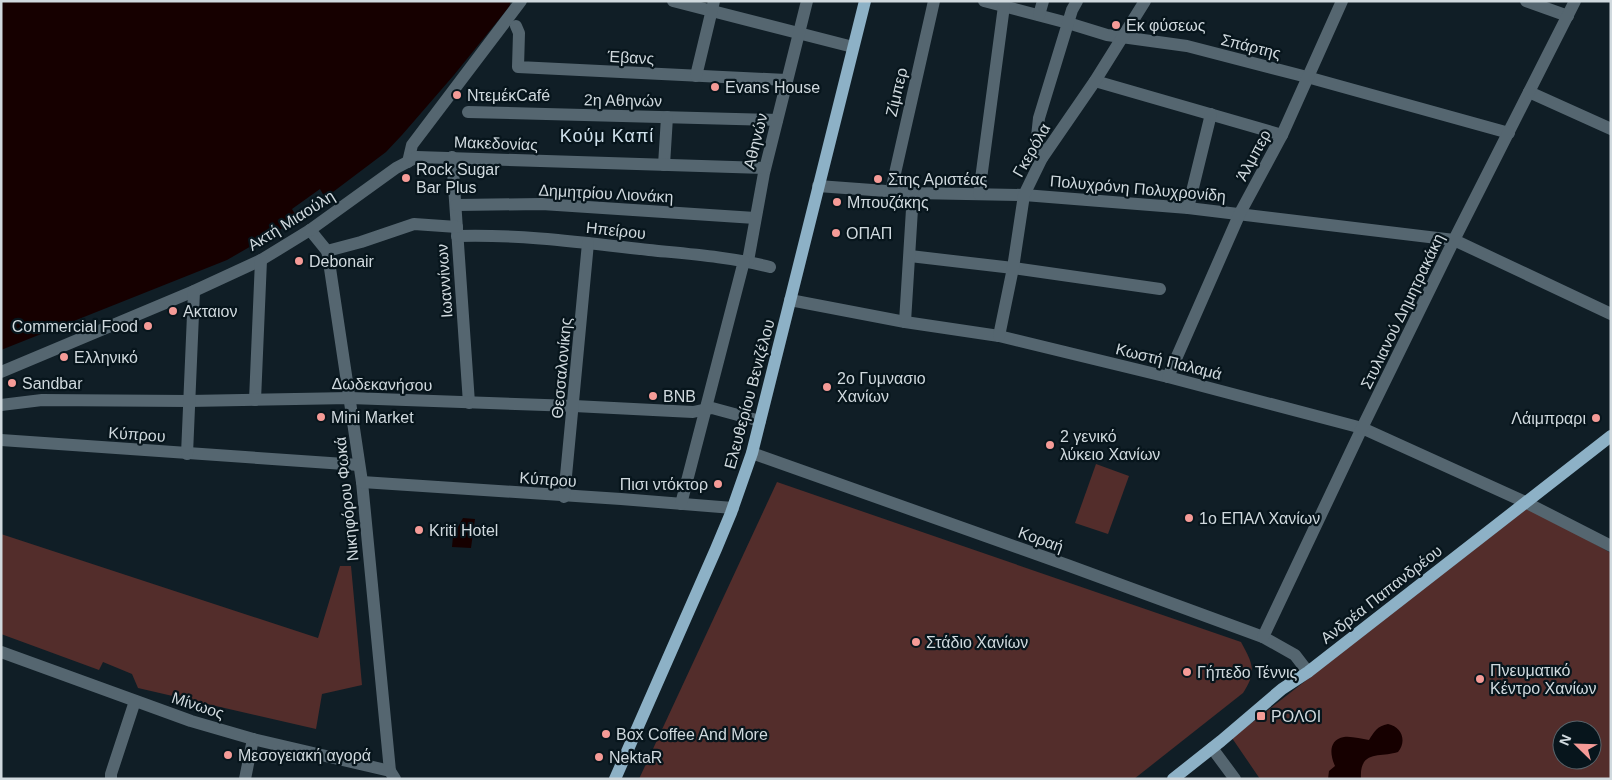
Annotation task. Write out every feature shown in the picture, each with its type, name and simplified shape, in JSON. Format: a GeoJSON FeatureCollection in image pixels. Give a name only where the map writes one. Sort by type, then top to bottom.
{"type":"FeatureCollection","features":[{"type":"Feature","properties":{"kind":"main road","name":"Ελευθερίου Βενιζέλου"},"geometry":{"type":"LineString","coordinates":[[615,779],[716,549],[752,454],[865,1]]}},
{"type":"Feature","properties":{"kind":"main road","name":"Ανδρέα Παπανδρέου"},"geometry":{"type":"LineString","coordinates":[[1173,779],[1282,689],[1308,672],[1611,436]]}},
{"type":"Feature","properties":{"kind":"street"},"geometry":{"type":"LineString","coordinates":[[408,162],[412,145],[521,1]]}},
{"type":"Feature","properties":{"kind":"street"},"geometry":{"type":"LineString","coordinates":[[673,1],[713,6],[799,33],[853,47]]}},
{"type":"Feature","properties":{"kind":"street","name":"Αθηνών"},"geometry":{"type":"LineString","coordinates":[[681,504],[746,261],[765,168],[807,1]]}},
{"type":"Feature","properties":{"kind":"street","name":"Ζίμπερ"},"geometry":{"type":"LineString","coordinates":[[891,191],[934,1]]}},
{"type":"Feature","properties":{"kind":"street","name":"Σπάρτης"},"geometry":{"type":"LineString","coordinates":[[984,1],[1011,5],[1107,35],[1187,46],[1508,133]]}},
{"type":"Feature","properties":{"kind":"street"},"geometry":{"type":"LineString","coordinates":[[1039,15],[1043,1]]}},
{"type":"Feature","properties":{"kind":"street"},"geometry":{"type":"LineString","coordinates":[[1042,158],[1037,137],[1039,118],[1072,10],[1077,1]]}},
{"type":"Feature","properties":{"kind":"street","name":"Γκερόλα"},"geometry":{"type":"LineString","coordinates":[[999,336],[1013,268],[1024,195],[1042,158],[1095,81],[1145,1]]}},
{"type":"Feature","properties":{"kind":"street","name":"Άλμπερ"},"geometry":{"type":"LineString","coordinates":[[1168,377],[1240,214],[1282,135],[1342,1]]}},
{"type":"Feature","properties":{"kind":"street"},"geometry":{"type":"LineString","coordinates":[[1526,1],[1568,16]]}},
{"type":"Feature","properties":{"kind":"street","name":"Στυλιανού Δημητρακάκη"},"geometry":{"type":"LineString","coordinates":[[1263,637],[1454,240],[1576,1]]}},
{"type":"Feature","properties":{"kind":"street"},"geometry":{"type":"LineString","coordinates":[[979,194],[1011,5]]}},
{"type":"Feature","properties":{"kind":"street"},"geometry":{"type":"LineString","coordinates":[[696,76],[713,6]]}},
{"type":"Feature","properties":{"kind":"street","name":"Έβανς"},"geometry":{"type":"LineString","coordinates":[[516,26],[520,44],[518,68],[786,80]]}},
{"type":"Feature","properties":{"kind":"street"},"geometry":{"type":"LineString","coordinates":[[1095,81],[1282,135]]}},
{"type":"Feature","properties":{"kind":"street"},"geometry":{"type":"LineString","coordinates":[[1529,92],[1611,129]]}},
{"type":"Feature","properties":{"kind":"street","name":"2η Αθηνών"},"geometry":{"type":"LineString","coordinates":[[468,112],[777,120]]}},
{"type":"Feature","properties":{"kind":"street"},"geometry":{"type":"LineString","coordinates":[[1188,208],[1211,114]]}},
{"type":"Feature","properties":{"kind":"street"},"geometry":{"type":"LineString","coordinates":[[664,165],[667,117]]}},
{"type":"Feature","properties":{"kind":"street","name":"Μακεδονίας"},"geometry":{"type":"LineString","coordinates":[[408,162],[417,156],[765,168]]}},
{"type":"Feature","properties":{"kind":"street","name":"Ιωαννίνων"},"geometry":{"type":"LineString","coordinates":[[452,157],[469,402]]}},
{"type":"Feature","properties":{"kind":"street","name":"Ακτή Μιαούλη"},"geometry":{"type":"LineString","coordinates":[[1,372],[260,260],[310,230],[396,168],[408,162]]}},
{"type":"Feature","properties":{"kind":"street","name":"Πολυχρόνη Πολυχρονίδη"},"geometry":{"type":"LineString","coordinates":[[818,186],[913,193],[1024,195],[1188,208],[1454,240],[1611,314]]}},
{"type":"Feature","properties":{"kind":"street"},"geometry":{"type":"LineString","coordinates":[[905,322],[913,193]]}},
{"type":"Feature","properties":{"kind":"street","name":"Δημητρίου Λιονάκη"},"geometry":{"type":"LineString","coordinates":[[456,205],[542,204],[755,218]]}},
{"type":"Feature","properties":{"kind":"street","name":"Ηπείρου"},"geometry":{"type":"LineString","coordinates":[[327,251],[414,224],[482,235],[588,243],[746,261],[770,267]]}},
{"type":"Feature","properties":{"kind":"street"},"geometry":{"type":"LineString","coordinates":[[310,230],[327,251]]}},
{"type":"Feature","properties":{"kind":"street","name":"Θεσσαλονίκης"},"geometry":{"type":"LineString","coordinates":[[564,496],[588,243]]}},
{"type":"Feature","properties":{"kind":"street","name":"Νικηφόρου Φωκά"},"geometry":{"type":"LineString","coordinates":[[327,251],[362,482],[390,776]]}},
{"type":"Feature","properties":{"kind":"street"},"geometry":{"type":"LineString","coordinates":[[910,256],[1013,268],[1160,289]]}},
{"type":"Feature","properties":{"kind":"street"},"geometry":{"type":"LineString","coordinates":[[255,400],[260,260]]}},
{"type":"Feature","properties":{"kind":"street"},"geometry":{"type":"LineString","coordinates":[[187,454],[194,290]]}},
{"type":"Feature","properties":{"kind":"street","name":"Κωστή Παλαμά"},"geometry":{"type":"LineString","coordinates":[[790,300],[905,322],[999,336],[1168,377],[1362,428],[1525,502],[1611,546]]}},
{"type":"Feature","properties":{"kind":"street","name":"Δωδεκανήσου"},"geometry":{"type":"LineString","coordinates":[[1,405],[42,400],[189,401],[350,398],[693,412],[712,408],[760,421]]}},
{"type":"Feature","properties":{"kind":"street","name":"Κύπρου"},"geometry":{"type":"LineString","coordinates":[[1,440],[359,465]]}},
{"type":"Feature","properties":{"kind":"street","name":"Κοραή"},"geometry":{"type":"LineString","coordinates":[[752,454],[1067,565],[1263,637],[1295,655],[1308,672]]}},
{"type":"Feature","properties":{"kind":"street","name":"Κύπρου"},"geometry":{"type":"LineString","coordinates":[[362,482],[733,508]]}},
{"type":"Feature","properties":{"kind":"street","name":"Μίνωος"},"geometry":{"type":"LineString","coordinates":[[1,652],[191,721],[390,776]]}},
{"type":"Feature","properties":{"kind":"street"},"geometry":{"type":"LineString","coordinates":[[111,776],[135,701]]}},
{"type":"Feature","properties":{"kind":"street"},"geometry":{"type":"LineString","coordinates":[[245,779],[253,739]]}},
{"type":"Feature","properties":{"kind":"street"},"geometry":{"type":"LineString","coordinates":[[1212,748],[1235,779]]}},
{"type":"Feature","properties":{"kind":"shaded area"},"geometry":{"type":"Polygon","coordinates":[[[1,1],[511,1],[509,7],[454,75],[386,152],[325,198],[320,189],[292,209],[298,219],[227,260],[1,350],[1,1]]]}},
{"type":"Feature","properties":{"kind":"shaded area"},"geometry":{"type":"Polygon","coordinates":[[[1096,464],[1129,476],[1108,534],[1075,523],[1096,464]]]}},
{"type":"Feature","properties":{"kind":"shaded area","name":"Στάδιο Χανίων"},"geometry":{"type":"Polygon","coordinates":[[[777,482],[1241,642],[1251,662],[1252,673],[1250,679],[1243,693],[1134,779],[639,779],[777,482]]]}},
{"type":"Feature","properties":{"kind":"shaded area"},"geometry":{"type":"Polygon","coordinates":[[[1529,507],[1611,553],[1611,779],[1260,779],[1232,738],[1529,507]]]}},
{"type":"Feature","properties":{"kind":"shaded area"},"geometry":{"type":"Polygon","coordinates":[[[463,518],[475,519],[471,548],[452,547],[453,536],[463,518]]]}},
{"type":"Feature","properties":{"kind":"shaded area"},"geometry":{"type":"Polygon","coordinates":[[[1,534],[318,638],[340,566],[351,566],[362,685],[322,694],[316,729],[138,688],[132,674],[103,662],[99,670],[1,634],[1,534]]]}},
{"type":"Feature","properties":{"kind":"shaded area"},"geometry":{"type":"Polygon","coordinates":[[[1388,724],[1397,728],[1402,735],[1401,748],[1398,752],[1372,756],[1367,759],[1361,769],[1361,779],[1328,779],[1329,771],[1335,766],[1331,753],[1335,741],[1344,737],[1369,740],[1378,728],[1388,724]]]}},
{"type":"Feature","properties":{"kind":"place","name":"Εκ φύσεως"},"geometry":{"type":"Point","coordinates":[1116,25]}},
{"type":"Feature","properties":{"kind":"place","name":"Evans House"},"geometry":{"type":"Point","coordinates":[715,87]}},
{"type":"Feature","properties":{"kind":"place","name":"ΝτεμέκCafé"},"geometry":{"type":"Point","coordinates":[457,95]}},
{"type":"Feature","properties":{"kind":"place","name":"Rock Sugar Bar Plus"},"geometry":{"type":"Point","coordinates":[406,178]}},
{"type":"Feature","properties":{"kind":"place","name":"Στης Αριστέας"},"geometry":{"type":"Point","coordinates":[878,179]}},
{"type":"Feature","properties":{"kind":"place","name":"Μπουζάκης"},"geometry":{"type":"Point","coordinates":[837,202]}},
{"type":"Feature","properties":{"kind":"place","name":"ΟΠΑΠ"},"geometry":{"type":"Point","coordinates":[836,233]}},
{"type":"Feature","properties":{"kind":"place","name":"Debonair"},"geometry":{"type":"Point","coordinates":[299,261]}},
{"type":"Feature","properties":{"kind":"place","name":"Ακταιον"},"geometry":{"type":"Point","coordinates":[173,311]}},
{"type":"Feature","properties":{"kind":"place","name":"Commercial Food"},"geometry":{"type":"Point","coordinates":[148,326]}},
{"type":"Feature","properties":{"kind":"place","name":"Ελληνικό"},"geometry":{"type":"Point","coordinates":[64,357]}},
{"type":"Feature","properties":{"kind":"place","name":"Sandbar"},"geometry":{"type":"Point","coordinates":[12,383]}},
{"type":"Feature","properties":{"kind":"place","name":"2ο Γυμνασιο Χανίων"},"geometry":{"type":"Point","coordinates":[827,387]}},
{"type":"Feature","properties":{"kind":"place","name":"BNB"},"geometry":{"type":"Point","coordinates":[653,396]}},
{"type":"Feature","properties":{"kind":"place","name":"Mini Market"},"geometry":{"type":"Point","coordinates":[321,417]}},
{"type":"Feature","properties":{"kind":"place","name":"Λάιμπραρι"},"geometry":{"type":"Point","coordinates":[1596,418]}},
{"type":"Feature","properties":{"kind":"place","name":"2 γενικό λύκειο Χανίων"},"geometry":{"type":"Point","coordinates":[1050,445]}},
{"type":"Feature","properties":{"kind":"place","name":"Πισι ντόκτορ"},"geometry":{"type":"Point","coordinates":[718,484]}},
{"type":"Feature","properties":{"kind":"place","name":"1ο ΕΠΑΛ Χανίων"},"geometry":{"type":"Point","coordinates":[1189,518]}},
{"type":"Feature","properties":{"kind":"place","name":"Kriti Hotel"},"geometry":{"type":"Point","coordinates":[419,530]}},
{"type":"Feature","properties":{"kind":"place","name":"Στάδιο Χανίων"},"geometry":{"type":"Point","coordinates":[916,642]}},
{"type":"Feature","properties":{"kind":"place","name":"Γήπεδο Τέννις"},"geometry":{"type":"Point","coordinates":[1187,672]}},
{"type":"Feature","properties":{"kind":"place","name":"Πνευματικό Κέντρο Χανίων"},"geometry":{"type":"Point","coordinates":[1480,679]}},
{"type":"Feature","properties":{"kind":"place","name":"ΡΟΛΟΙ"},"geometry":{"type":"Point","coordinates":[1261,716]}},
{"type":"Feature","properties":{"kind":"place","name":"Box Coffee And More"},"geometry":{"type":"Point","coordinates":[606,734]}},
{"type":"Feature","properties":{"kind":"place","name":"Μεσογειακή αγορά"},"geometry":{"type":"Point","coordinates":[228,755]}},
{"type":"Feature","properties":{"kind":"place","name":"NektaR"},"geometry":{"type":"Point","coordinates":[599,757]}},
{"type":"Feature","properties":{"kind":"district","name":"Κούμ Καπί"},"geometry":{"type":"Point","coordinates":[607,136]}}]}
